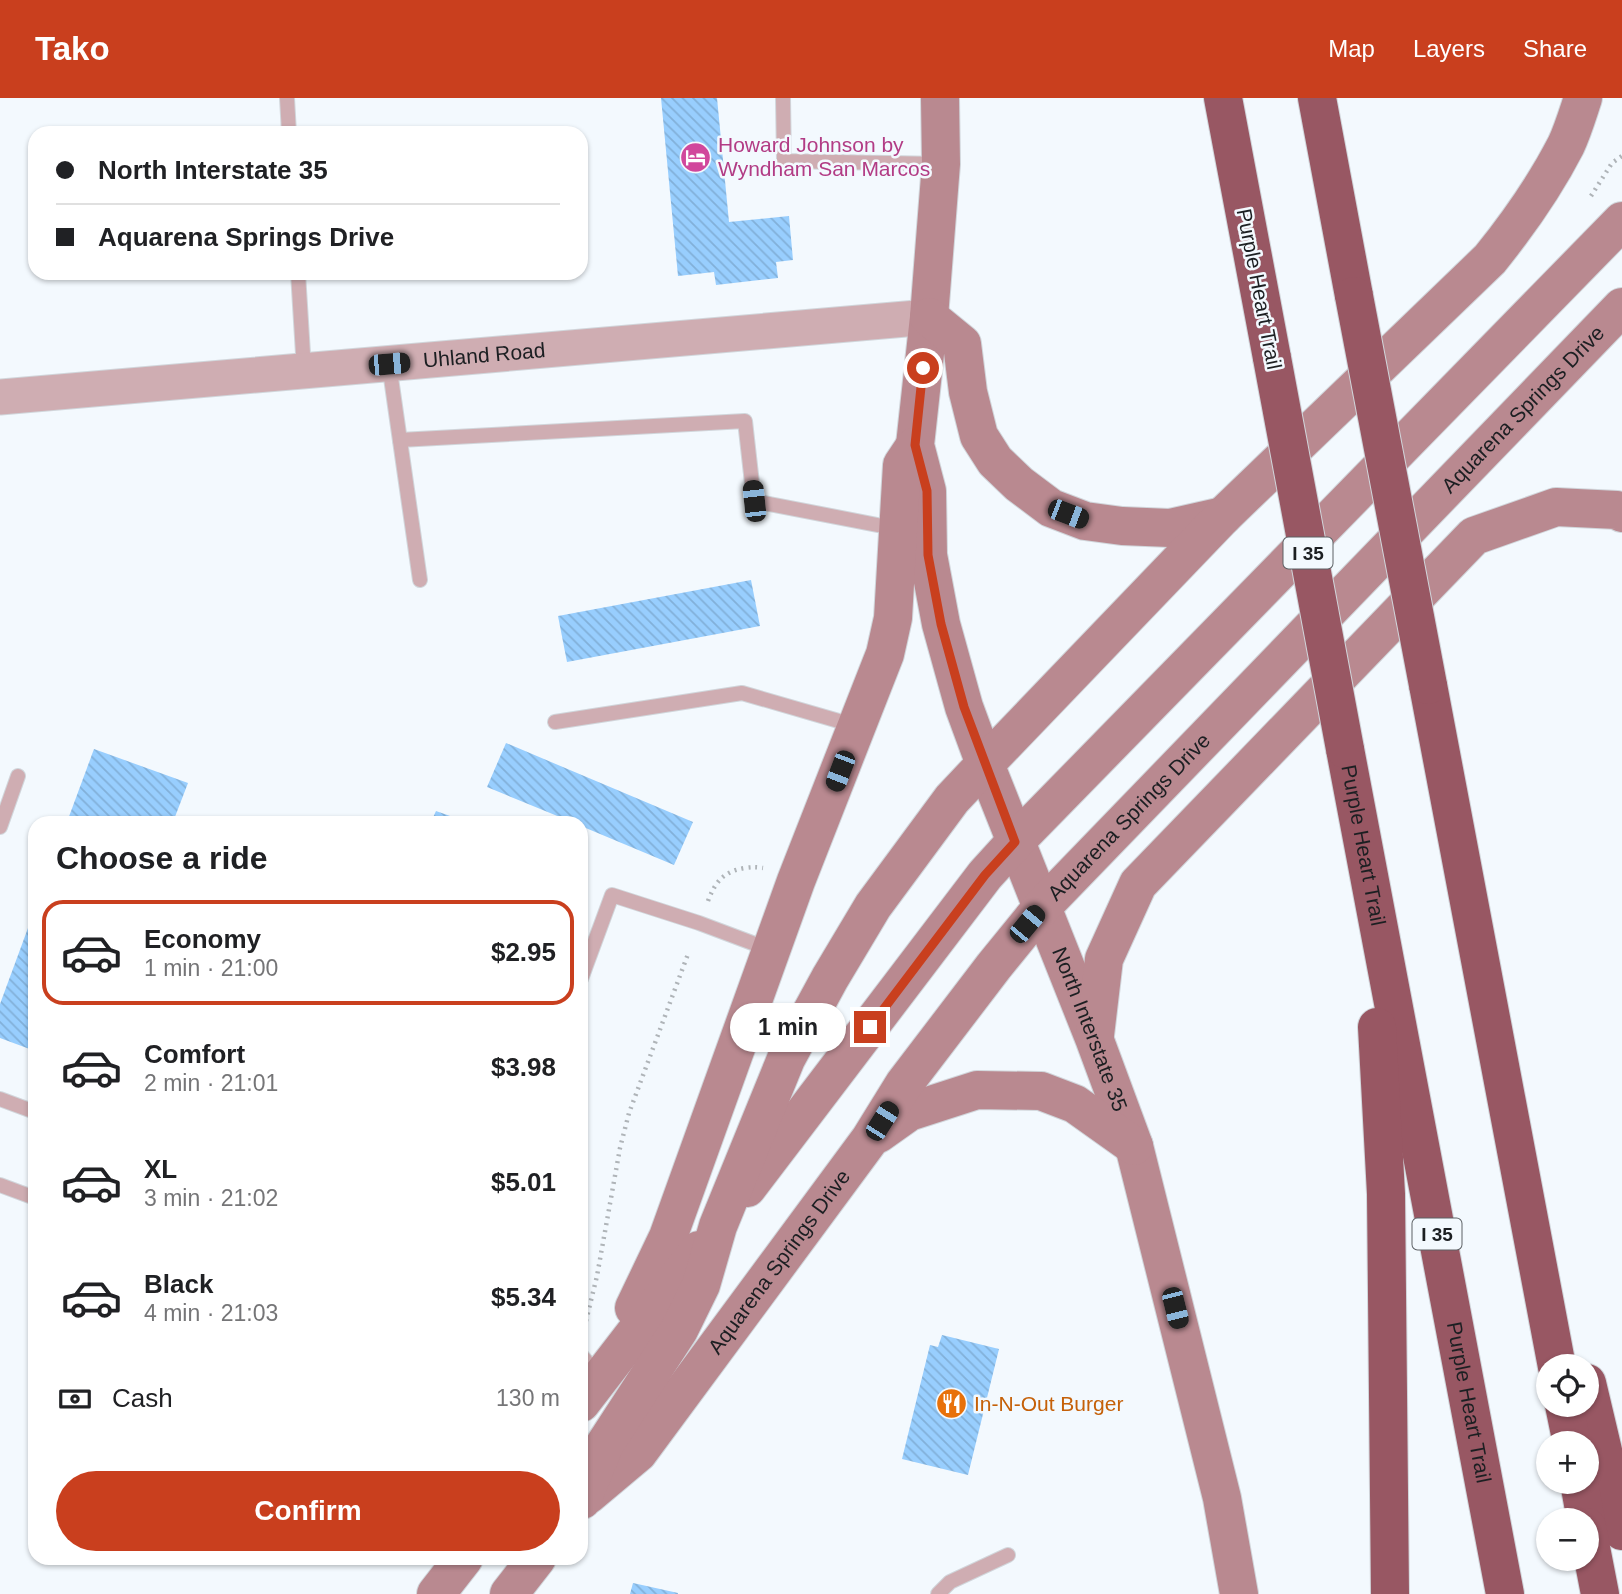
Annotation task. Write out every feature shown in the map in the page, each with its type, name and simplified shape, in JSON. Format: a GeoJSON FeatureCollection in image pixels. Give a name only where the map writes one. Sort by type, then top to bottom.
{"type":"FeatureCollection","features":[{"type":"Feature","properties":{"kind":"highway","name":"Purple Heart Trail"},"geometry":{"type":"LineString","coordinates":[[1223,98],[1505,1594]]}},
{"type":"Feature","properties":{"kind":"highway"},"geometry":{"type":"LineString","coordinates":[[1317,98],[1555,1354]]}},
{"type":"Feature","properties":{"kind":"highway"},"geometry":{"type":"LineString","coordinates":[[1451,807],[1580,1354]]}},
{"type":"Feature","properties":{"kind":"highway"},"geometry":{"type":"LineString","coordinates":[[1369,874],[1386,1194],[1390,1594]]}},
{"type":"Feature","properties":{"kind":"highway"},"geometry":{"type":"LineString","coordinates":[[1595,1417],[1622,1531]]}},
{"type":"Feature","properties":{"kind":"highway"},"geometry":{"type":"LineString","coordinates":[[1596,1571],[1600,1594]]}},
{"type":"Feature","properties":{"kind":"main road","name":"North Interstate 35"},"geometry":{"type":"LineString","coordinates":[[940,98],[940,164],[929,317],[915,445],[927,491],[928,555],[941,624],[964,707],[985,764],[1134,1146],[1222,1498],[1239,1594]]}},
{"type":"Feature","properties":{"kind":"main road"},"geometry":{"type":"LineString","coordinates":[[588,1486],[605,1444],[678,1331],[701,1285],[718,1226],[786,1059],[873,906],[952,799],[985,764],[1223,516],[1490,259],[1523,218],[1543,185],[1567,143],[1583,98]]}},
{"type":"Feature","properties":{"kind":"main road"},"geometry":{"type":"LineString","coordinates":[[588,1379],[718,1226],[985,875],[1622,222]]}},
{"type":"Feature","properties":{"kind":"main road","name":"Aquarena Springs Drive"},"geometry":{"type":"LineString","coordinates":[[588,1496],[638,1453],[870,1139],[904,1084],[1042,907],[1622,307]]}},
{"type":"Feature","properties":{"kind":"main road"},"geometry":{"type":"LineString","coordinates":[[929,317],[962,344],[972,413],[979,436],[995,461],[1019,484],[1051,508],[1085,520],[1122,526],[1170,528],[1223,516]]}},
{"type":"Feature","properties":{"kind":"main road"},"geometry":{"type":"LineString","coordinates":[[588,1379],[668,1237],[796,881],[885,654],[893,618],[902,465],[915,445]]}},
{"type":"Feature","properties":{"kind":"main road"},"geometry":{"type":"LineString","coordinates":[[1094,1038],[1104,959],[1138,884],[1474,536],[1556,507],[1617,510],[1622,513]]}},
{"type":"Feature","properties":{"kind":"main road"},"geometry":{"type":"LineString","coordinates":[[870,1139],[909,1112],[977,1090],[1041,1091],[1075,1104],[1134,1146]]}},
{"type":"Feature","properties":{"kind":"main road"},"geometry":{"type":"LineString","coordinates":[[436,1594],[459,1565]]}},
{"type":"Feature","properties":{"kind":"main road"},"geometry":{"type":"LineString","coordinates":[[509,1594],[532,1565]]}},
{"type":"Feature","properties":{"kind":"street","name":"Uhland Road"},"geometry":{"type":"LineString","coordinates":[[0,397],[929,317]]}},
{"type":"Feature","properties":{"kind":"lane"},"geometry":{"type":"LineString","coordinates":[[287,98],[289,126]]}},
{"type":"Feature","properties":{"kind":"lane"},"geometry":{"type":"LineString","coordinates":[[783,98],[784,161],[940,164]]}},
{"type":"Feature","properties":{"kind":"lane"},"geometry":{"type":"LineString","coordinates":[[298,280],[304,372]]}},
{"type":"Feature","properties":{"kind":"lane"},"geometry":{"type":"LineString","coordinates":[[389,364],[420,580]]}},
{"type":"Feature","properties":{"kind":"lane"},"geometry":{"type":"LineString","coordinates":[[400,440],[745,421],[754,501],[898,529]]}},
{"type":"Feature","properties":{"kind":"lane"},"geometry":{"type":"LineString","coordinates":[[555,722],[742,693],[857,727]]}},
{"type":"Feature","properties":{"kind":"lane"},"geometry":{"type":"LineString","coordinates":[[0,827],[18,776]]}},
{"type":"Feature","properties":{"kind":"lane"},"geometry":{"type":"LineString","coordinates":[[588,960],[612,894],[772,951]]}},
{"type":"Feature","properties":{"kind":"lane"},"geometry":{"type":"LineString","coordinates":[[0,1099],[28,1109]]}},
{"type":"Feature","properties":{"kind":"lane"},"geometry":{"type":"LineString","coordinates":[[0,1185],[28,1195]]}},
{"type":"Feature","properties":{"kind":"lane"},"geometry":{"type":"LineString","coordinates":[[938,1594],[950,1582],[1008,1555]]}},
{"type":"Feature","properties":{"kind":"path"},"geometry":{"type":"LineString","coordinates":[[708,903],[713,887],[722,877],[737,870],[757,867],[767,870]]}},
{"type":"Feature","properties":{"kind":"path"},"geometry":{"type":"LineString","coordinates":[[588,1313],[629,1113],[688,954]]}},
{"type":"Feature","properties":{"kind":"building","name":"Howard Johnson by Wyndham San Marcos"},"geometry":{"type":"Polygon","coordinates":[[[661,98],[717,98],[729,222],[789,216],[793,260],[776,262],[778,278],[716,285],[714,272],[678,276],[661,98]]]}},
{"type":"Feature","properties":{"kind":"building"},"geometry":{"type":"Polygon","coordinates":[[[751,580],[760,626],[567,662],[558,616],[751,580]]]}},
{"type":"Feature","properties":{"kind":"building"},"geometry":{"type":"Polygon","coordinates":[[[506,743],[693,822],[674,865],[588,829],[588,816],[557,816],[487,787],[506,743]]]}},
{"type":"Feature","properties":{"kind":"building"},"geometry":{"type":"Polygon","coordinates":[[[94,749],[188,783],[175,816],[69,816],[94,749]]]}},
{"type":"Feature","properties":{"kind":"building"},"geometry":{"type":"Polygon","coordinates":[[[436,811],[450,816],[434,816],[436,811]]]}},
{"type":"Feature","properties":{"kind":"building"},"geometry":{"type":"Polygon","coordinates":[[[28,928],[28,1048],[0,1038],[0,1004],[28,928]]]}},
{"type":"Feature","properties":{"kind":"building","name":"In-N-Out Burger"},"geometry":{"type":"Polygon","coordinates":[[[942,1335],[999,1349],[968,1475],[902,1459],[930,1345],[938,1347],[942,1335]]]}},
{"type":"Feature","properties":{"kind":"building"},"geometry":{"type":"Polygon","coordinates":[[[633,1583],[678,1593],[678,1594],[630,1594],[633,1583]]]}},
{"type":"Feature","properties":{"kind":"place","name":"Howard Johnson by Wyndham San Marcos"},"geometry":{"type":"Point","coordinates":[695,157]}},
{"type":"Feature","properties":{"kind":"place","name":"In-N-Out Burger"},"geometry":{"type":"Point","coordinates":[951,1404]}},
{"type":"Feature","properties":{"kind":"route"},"geometry":{"type":"LineString","coordinates":[[870,1027],[985,875],[1015,842],[964,707],[941,624],[928,555],[927,491],[915,445],[923,368]]}}]}
